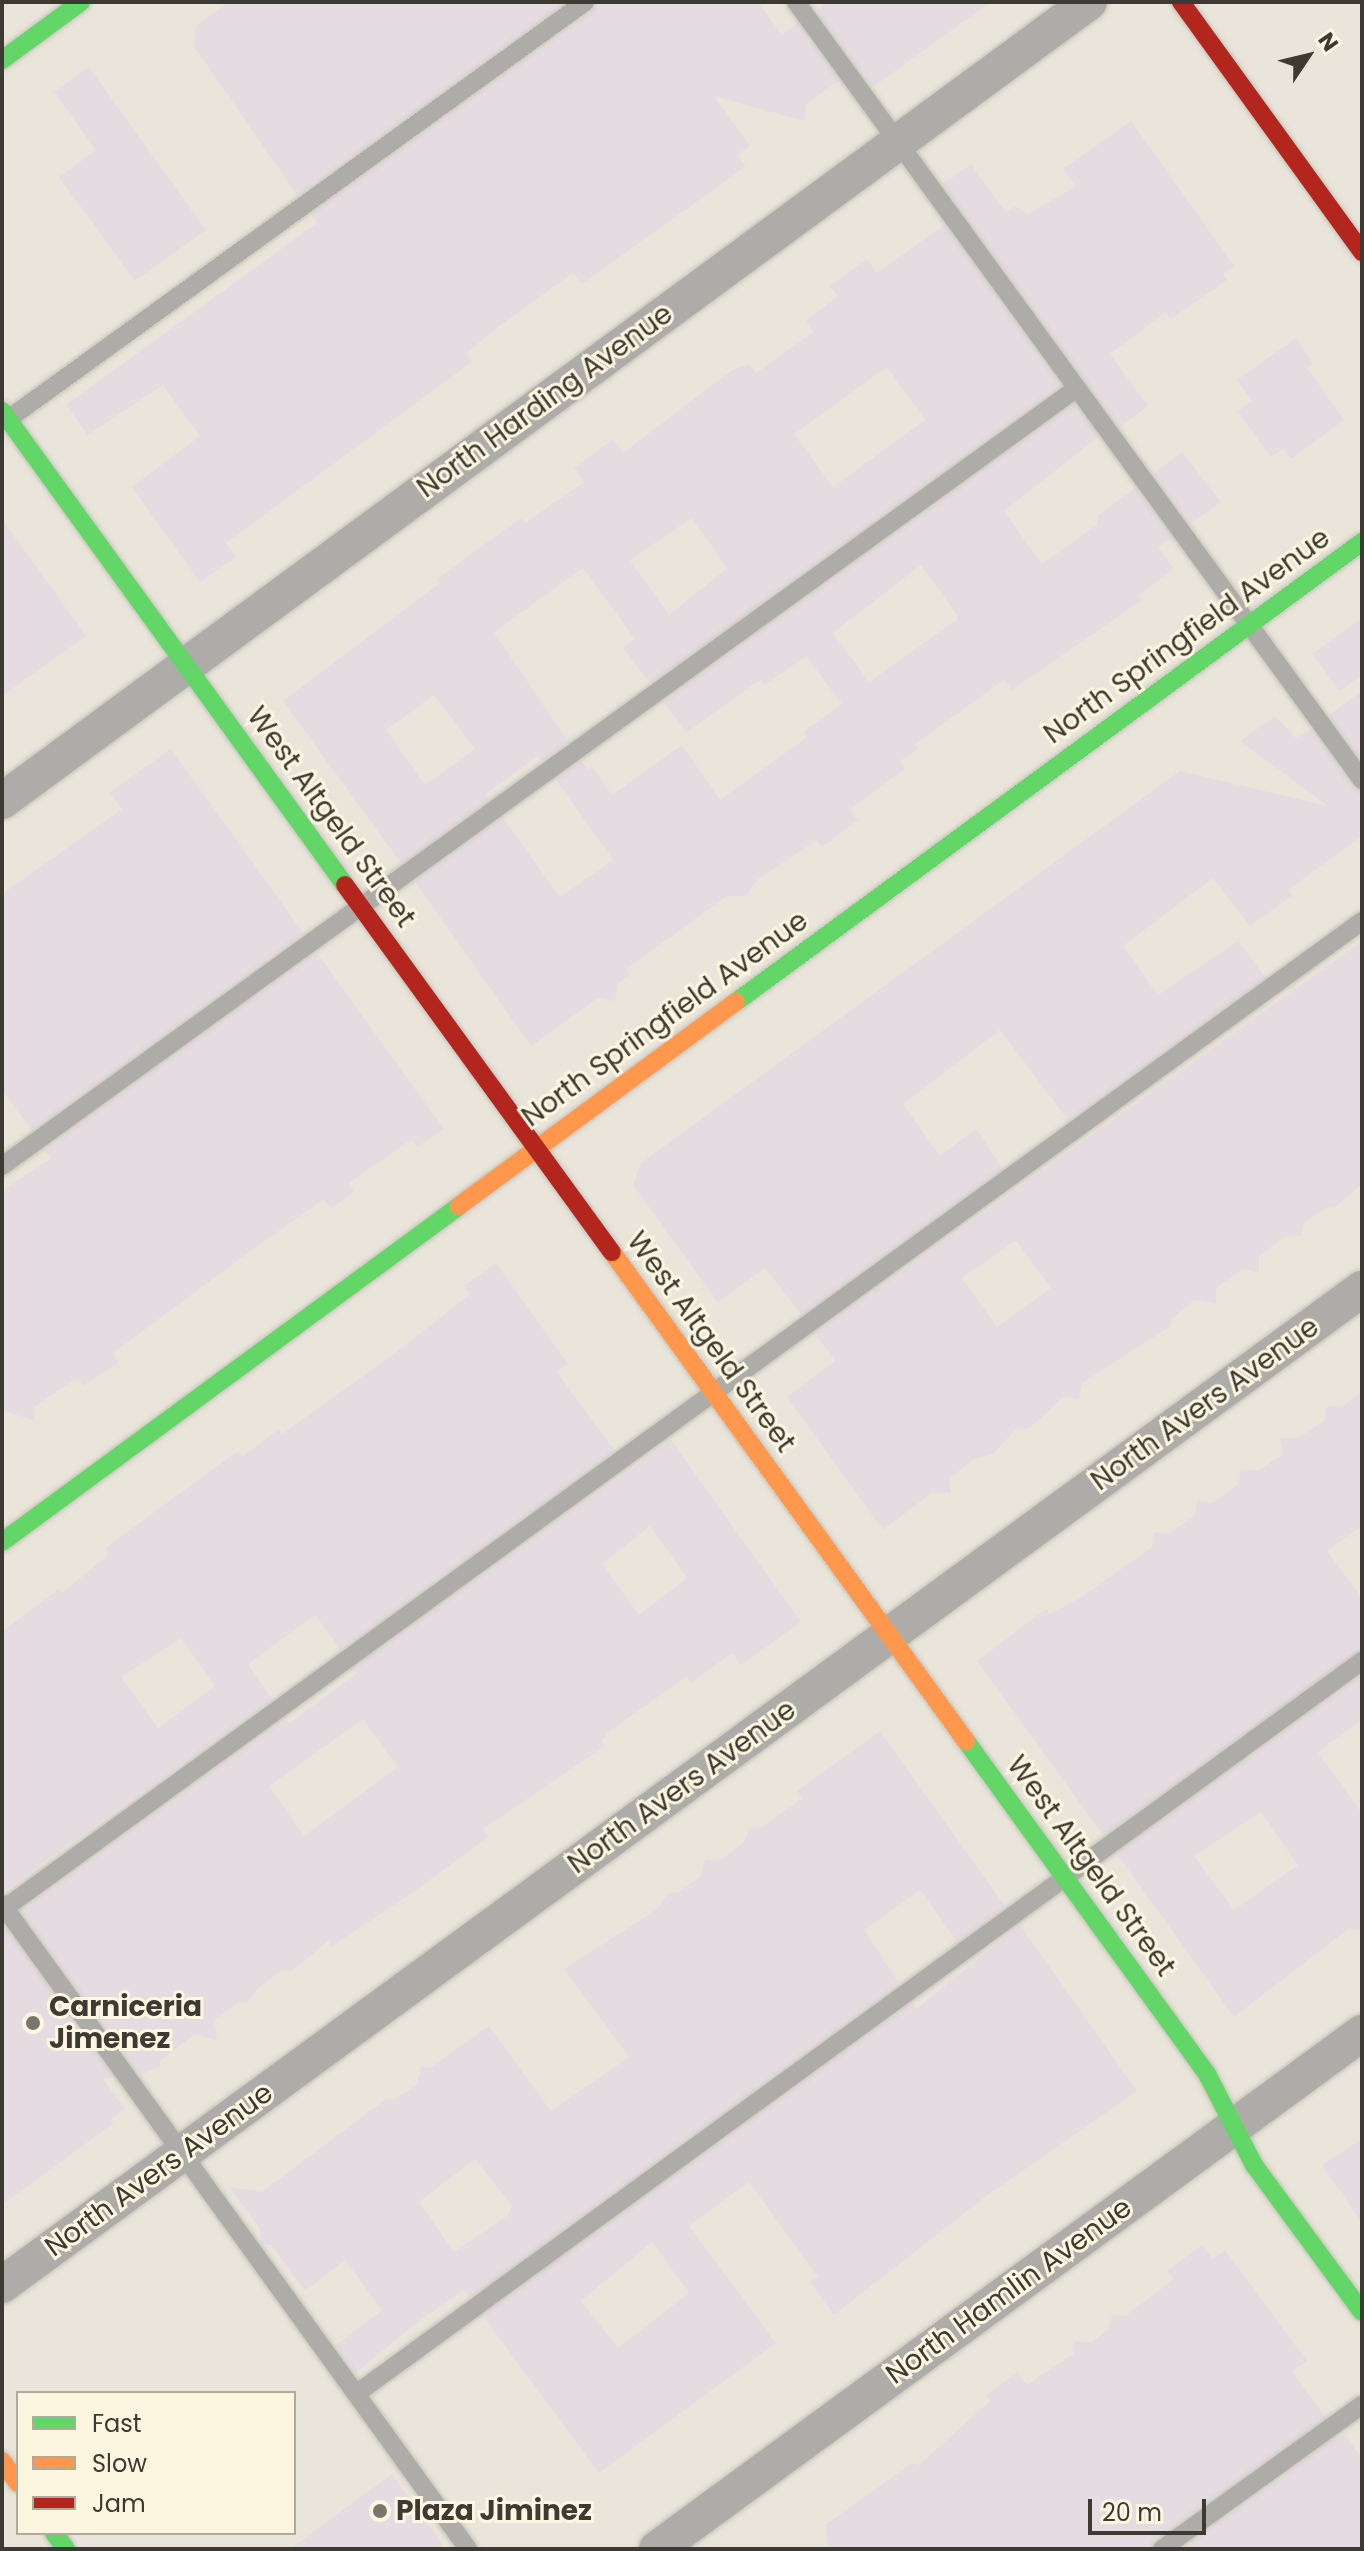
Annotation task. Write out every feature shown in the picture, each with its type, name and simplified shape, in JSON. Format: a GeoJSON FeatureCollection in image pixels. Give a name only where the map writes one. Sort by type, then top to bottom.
{"type":"FeatureCollection","features":[{"type":"Feature","properties":{"kind":"street"},"geometry":{"type":"LineString","coordinates":[[2,60],[81,2]]}},
{"type":"Feature","properties":{"kind":"street","name":"North Harding Avenue"},"geometry":{"type":"LineString","coordinates":[[2,801],[1089,2]]}},
{"type":"Feature","properties":{"kind":"street"},"geometry":{"type":"LineString","coordinates":[[1181,2],[1362,252]]}},
{"type":"Feature","properties":{"kind":"street","name":"West Altgeld Street"},"geometry":{"type":"LineString","coordinates":[[4,418],[1214,2084],[1254,2165],[1362,2312]]}},
{"type":"Feature","properties":{"kind":"street","name":"North Springfield Avenue"},"geometry":{"type":"LineString","coordinates":[[2,1542],[1362,542]]}},
{"type":"Feature","properties":{"kind":"street","name":"North Avers Avenue"},"geometry":{"type":"LineString","coordinates":[[2,2285],[1362,1289]]}},
{"type":"Feature","properties":{"kind":"street","name":"North Hamlin Avenue"},"geometry":{"type":"LineString","coordinates":[[657,2549],[1362,2033]]}},
{"type":"Feature","properties":{"kind":"street"},"geometry":{"type":"LineString","coordinates":[[2,2461],[16,2480]]}},
{"type":"Feature","properties":{"kind":"lane"},"geometry":{"type":"LineString","coordinates":[[4,418],[585,2]]}},
{"type":"Feature","properties":{"kind":"lane"},"geometry":{"type":"LineString","coordinates":[[796,2],[1362,780]]}},
{"type":"Feature","properties":{"kind":"lane"},"geometry":{"type":"LineString","coordinates":[[2,1166],[362,909],[1077,388]]}},
{"type":"Feature","properties":{"kind":"lane"},"geometry":{"type":"LineString","coordinates":[[468,2549],[3,1906],[714,1394],[1362,921]]}},
{"type":"Feature","properties":{"kind":"lane"},"geometry":{"type":"LineString","coordinates":[[356,2394],[1362,1661]]}},
{"type":"Feature","properties":{"kind":"lane"},"geometry":{"type":"LineString","coordinates":[[1162,2549],[1362,2405]]}},
{"type":"Feature","properties":{"kind":"building"},"geometry":{"type":"Polygon","coordinates":[[[229,2],[565,2],[297,195],[193,45],[196,26],[229,2]]]}},
{"type":"Feature","properties":{"kind":"building"},"geometry":{"type":"Polygon","coordinates":[[[597,2],[758,2],[782,35],[797,24],[839,81],[807,103],[804,121],[714,96],[750,146],[737,155],[746,166],[582,284],[573,273],[498,327],[466,353],[472,362],[226,543],[236,557],[200,582],[132,487],[200,436],[163,385],[88,435],[66,405],[317,223],[311,215],[592,12],[597,2]]]}},
{"type":"Feature","properties":{"kind":"building"},"geometry":{"type":"Polygon","coordinates":[[[828,2],[991,2],[873,87],[817,10],[828,2]]]}},
{"type":"Feature","properties":{"kind":"building"},"geometry":{"type":"Polygon","coordinates":[[[89,67],[206,230],[135,281],[59,177],[96,150],[54,92],[89,67]]]}},
{"type":"Feature","properties":{"kind":"building"},"geometry":{"type":"Polygon","coordinates":[[[1131,121],[1234,266],[1223,274],[1227,280],[1171,319],[1165,313],[1110,354],[1148,406],[1120,427],[943,184],[971,164],[1006,213],[1015,206],[1028,214],[1076,186],[1063,169],[1131,121]]]}},
{"type":"Feature","properties":{"kind":"building"},"geometry":{"type":"Polygon","coordinates":[[[944,225],[1060,385],[650,683],[623,648],[635,639],[583,568],[494,632],[568,742],[541,761],[538,756],[486,794],[489,799],[401,863],[283,701],[440,583],[437,579],[521,518],[525,523],[584,482],[574,468],[613,439],[623,453],[732,370],[749,364],[756,373],[813,332],[805,321],[838,296],[830,286],[867,259],[877,273],[944,225]],[[887,367],[794,434],[833,487],[925,420],[887,367]],[[692,518],[630,560],[669,615],[727,568],[692,518]],[[434,695],[386,730],[425,785],[475,749],[434,695]]]}},
{"type":"Feature","properties":{"kind":"building"},"geometry":{"type":"Polygon","coordinates":[[[1296,338],[1313,363],[1307,368],[1344,420],[1291,459],[1283,449],[1271,457],[1238,411],[1252,401],[1237,380],[1296,338]]]}},
{"type":"Feature","properties":{"kind":"building"},"geometry":{"type":"Polygon","coordinates":[[[1074,405],[1098,437],[1004,511],[1042,564],[1098,524],[1098,515],[1135,488],[1171,538],[1158,547],[1174,569],[1139,595],[1142,600],[1012,690],[1004,680],[915,744],[918,749],[900,761],[905,769],[850,809],[858,820],[822,847],[817,840],[757,880],[746,896],[727,896],[626,969],[630,975],[617,984],[615,1001],[598,998],[531,1046],[415,882],[503,818],[560,897],[613,860],[556,780],[582,761],[588,770],[592,767],[612,795],[682,745],[720,800],[807,737],[803,732],[842,704],[806,656],[765,685],[761,679],[686,733],[664,702],[1074,405]],[[921,565],[833,633],[869,682],[959,618],[921,565]]]}},
{"type":"Feature","properties":{"kind":"building"},"geometry":{"type":"Polygon","coordinates":[[[1182,452],[1221,502],[1191,524],[1154,473],[1182,452]]]}},
{"type":"Feature","properties":{"kind":"building"},"geometry":{"type":"Polygon","coordinates":[[[2,519],[86,636],[2,696],[2,519]]]}},
{"type":"Feature","properties":{"kind":"building"},"geometry":{"type":"Polygon","coordinates":[[[1362,618],[1362,675],[1340,691],[1312,654],[1362,618]]]}},
{"type":"Feature","properties":{"kind":"building"},"geometry":{"type":"Polygon","coordinates":[[[1362,691],[1362,760],[1329,715],[1362,691]]]}},
{"type":"Feature","properties":{"kind":"building"},"geometry":{"type":"Polygon","coordinates":[[[1275,716],[1296,738],[1310,729],[1352,787],[1362,792],[1362,836],[1288,890],[1292,896],[1250,926],[1213,878],[1123,946],[1158,995],[1238,941],[1265,977],[1068,1120],[1000,1030],[903,1104],[940,1156],[976,1129],[1002,1168],[801,1314],[765,1268],[718,1302],[633,1185],[641,1163],[1180,771],[1328,806],[1240,741],[1275,716]]]}},
{"type":"Feature","properties":{"kind":"building"},"geometry":{"type":"Polygon","coordinates":[[[171,749],[303,933],[31,1130],[2,1090],[2,894],[122,809],[110,792],[171,749]]]}},
{"type":"Feature","properties":{"kind":"building"},"geometry":{"type":"Polygon","coordinates":[[[1362,941],[1362,1184],[1334,1208],[1327,1207],[1304,1223],[1301,1236],[1286,1236],[1259,1256],[1259,1273],[1243,1269],[1216,1288],[1216,1304],[1195,1300],[1171,1319],[1169,1327],[1082,1383],[1079,1399],[1063,1397],[1029,1429],[1017,1428],[993,1454],[974,1459],[950,1478],[950,1493],[933,1492],[883,1530],[787,1397],[835,1361],[815,1334],[1362,941]],[[1016,1240],[962,1278],[997,1327],[1051,1288],[1016,1240]]]}},
{"type":"Feature","properties":{"kind":"building"},"geometry":{"type":"Polygon","coordinates":[[[317,953],[444,1129],[417,1147],[412,1139],[349,1183],[355,1191],[331,1209],[324,1199],[249,1252],[113,1353],[119,1362],[83,1386],[77,1378],[34,1407],[35,1421],[2,1410],[2,1191],[51,1158],[45,1150],[317,953]]]}},
{"type":"Feature","properties":{"kind":"building"},"geometry":{"type":"Polygon","coordinates":[[[496,1263],[568,1364],[557,1372],[614,1450],[340,1649],[315,1615],[248,1664],[272,1699],[2,1892],[2,1632],[59,1589],[62,1593],[109,1554],[105,1548],[238,1451],[242,1457],[279,1429],[282,1434],[398,1351],[470,1294],[464,1286],[496,1263]],[[181,1638],[121,1677],[158,1728],[215,1686],[181,1638]]]}},
{"type":"Feature","properties":{"kind":"building"},"geometry":{"type":"Polygon","coordinates":[[[1362,1391],[1362,1526],[1327,1551],[1362,1598],[1362,1649],[1103,1835],[977,1661],[1046,1609],[1050,1614],[1080,1598],[1152,1547],[1154,1532],[1168,1534],[1195,1515],[1197,1500],[1212,1503],[1238,1485],[1241,1469],[1258,1471],[1283,1454],[1280,1438],[1298,1438],[1325,1420],[1327,1406],[1342,1407],[1362,1391]]]}},
{"type":"Feature","properties":{"kind":"building"},"geometry":{"type":"Polygon","coordinates":[[[671,1440],[801,1622],[741,1665],[732,1653],[691,1683],[687,1676],[611,1730],[601,1741],[605,1746],[483,1829],[488,1837],[415,1891],[332,1946],[328,1941],[292,1971],[283,1970],[259,1987],[247,2003],[239,2002],[214,2020],[217,2041],[195,2034],[161,2060],[160,2066],[140,2075],[22,1911],[286,1719],[289,1723],[357,1673],[354,1669],[671,1440]],[[650,1526],[602,1564],[639,1615],[687,1578],[650,1526]],[[363,1719],[269,1786],[304,1836],[398,1767],[363,1719]]]}},
{"type":"Feature","properties":{"kind":"building"},"geometry":{"type":"Polygon","coordinates":[[[1362,1676],[1362,1719],[1318,1752],[1362,1813],[1362,1929],[1347,1930],[1234,2017],[1117,1854],[1362,1676]],[[1261,1812],[1194,1856],[1234,1910],[1298,1865],[1261,1812]]]}},
{"type":"Feature","properties":{"kind":"building"},"geometry":{"type":"Polygon","coordinates":[[[880,1731],[1005,1906],[957,1941],[920,1890],[864,1930],[899,1983],[469,2297],[464,2290],[417,2322],[356,2373],[336,2345],[382,2310],[345,2260],[305,2291],[271,2245],[262,2244],[260,2229],[229,2187],[262,2192],[386,2099],[394,2100],[416,2085],[422,2066],[430,2068],[489,2026],[551,2111],[629,2057],[564,1969],[656,1910],[670,1892],[677,1893],[701,1876],[705,1859],[720,1861],[745,1841],[749,1828],[760,1828],[803,1798],[797,1791],[880,1731]],[[475,2159],[419,2202],[454,2252],[508,2215],[512,2206],[475,2159]]]}},
{"type":"Feature","properties":{"kind":"building","name":"Carniceria Jimenez"},"geometry":{"type":"Polygon","coordinates":[[[2,1924],[113,2078],[103,2079],[125,2109],[111,2119],[114,2123],[2,2205],[2,1924]]]}},
{"type":"Feature","properties":{"kind":"building"},"geometry":{"type":"Polygon","coordinates":[[[1020,1925],[1137,2091],[985,2197],[834,2315],[810,2282],[818,2277],[749,2182],[689,2226],[776,2343],[599,2473],[483,2316],[913,2003],[916,2009],[1020,1925]],[[652,2242],[581,2301],[618,2348],[689,2293],[652,2242]]]}},
{"type":"Feature","properties":{"kind":"building"},"geometry":{"type":"Polygon","coordinates":[[[1362,2139],[1362,2223],[1322,2165],[1362,2139]]]}},
{"type":"Feature","properties":{"kind":"building"},"geometry":{"type":"Polygon","coordinates":[[[1202,2245],[1213,2259],[1225,2250],[1307,2361],[1292,2371],[1325,2417],[1155,2539],[1150,2549],[828,2549],[825,2525],[912,2463],[919,2465],[990,2401],[986,2395],[1017,2372],[1027,2385],[1073,2354],[1074,2341],[1091,2343],[1109,2329],[1112,2314],[1125,2316],[1174,2279],[1167,2271],[1202,2245]]]}},
{"type":"Feature","properties":{"kind":"building"},"geometry":{"type":"Polygon","coordinates":[[[1339,2436],[1346,2436],[1362,2459],[1362,2549],[1183,2549],[1339,2436]]]}},
{"type":"Feature","properties":{"kind":"building","name":"Plaza Jiminez"},"geometry":{"type":"Polygon","coordinates":[[[392,2474],[446,2549],[290,2549],[392,2474]]]}},
{"type":"Feature","properties":{"kind":"traffic: fast"},"geometry":{"type":"LineString","coordinates":[[2,60],[81,2]]}},
{"type":"Feature","properties":{"kind":"traffic: fast"},"geometry":{"type":"LineString","coordinates":[[2,411],[345,885]]}},
{"type":"Feature","properties":{"kind":"traffic: fast"},"geometry":{"type":"LineString","coordinates":[[736,1002],[1362,542]]}},
{"type":"Feature","properties":{"kind":"traffic: fast"},"geometry":{"type":"LineString","coordinates":[[2,1542],[459,1206]]}},
{"type":"Feature","properties":{"kind":"traffic: fast"},"geometry":{"type":"LineString","coordinates":[[966,1741],[1207,2074],[1254,2165],[1362,2312]]}},
{"type":"Feature","properties":{"kind":"traffic: fast"},"geometry":{"type":"LineString","coordinates":[[56,2535],[66,2549]]}},
{"type":"Feature","properties":{"kind":"traffic: slow"},"geometry":{"type":"LineString","coordinates":[[459,1206],[736,1002]]}},
{"type":"Feature","properties":{"kind":"traffic: slow"},"geometry":{"type":"LineString","coordinates":[[612,1252],[966,1741]]}},
{"type":"Feature","properties":{"kind":"traffic: slow"},"geometry":{"type":"LineString","coordinates":[[2,2461],[16,2480]]}},
{"type":"Feature","properties":{"kind":"traffic: jam"},"geometry":{"type":"LineString","coordinates":[[1181,2],[1362,252]]}},
{"type":"Feature","properties":{"kind":"traffic: jam"},"geometry":{"type":"LineString","coordinates":[[345,885],[612,1252]]}},
{"type":"Feature","properties":{"kind":"place","name":"Carniceria Jimenez"},"geometry":{"type":"Point","coordinates":[33,2023]}},
{"type":"Feature","properties":{"kind":"place","name":"Plaza Jiminez"},"geometry":{"type":"Point","coordinates":[380,2511]}}]}
